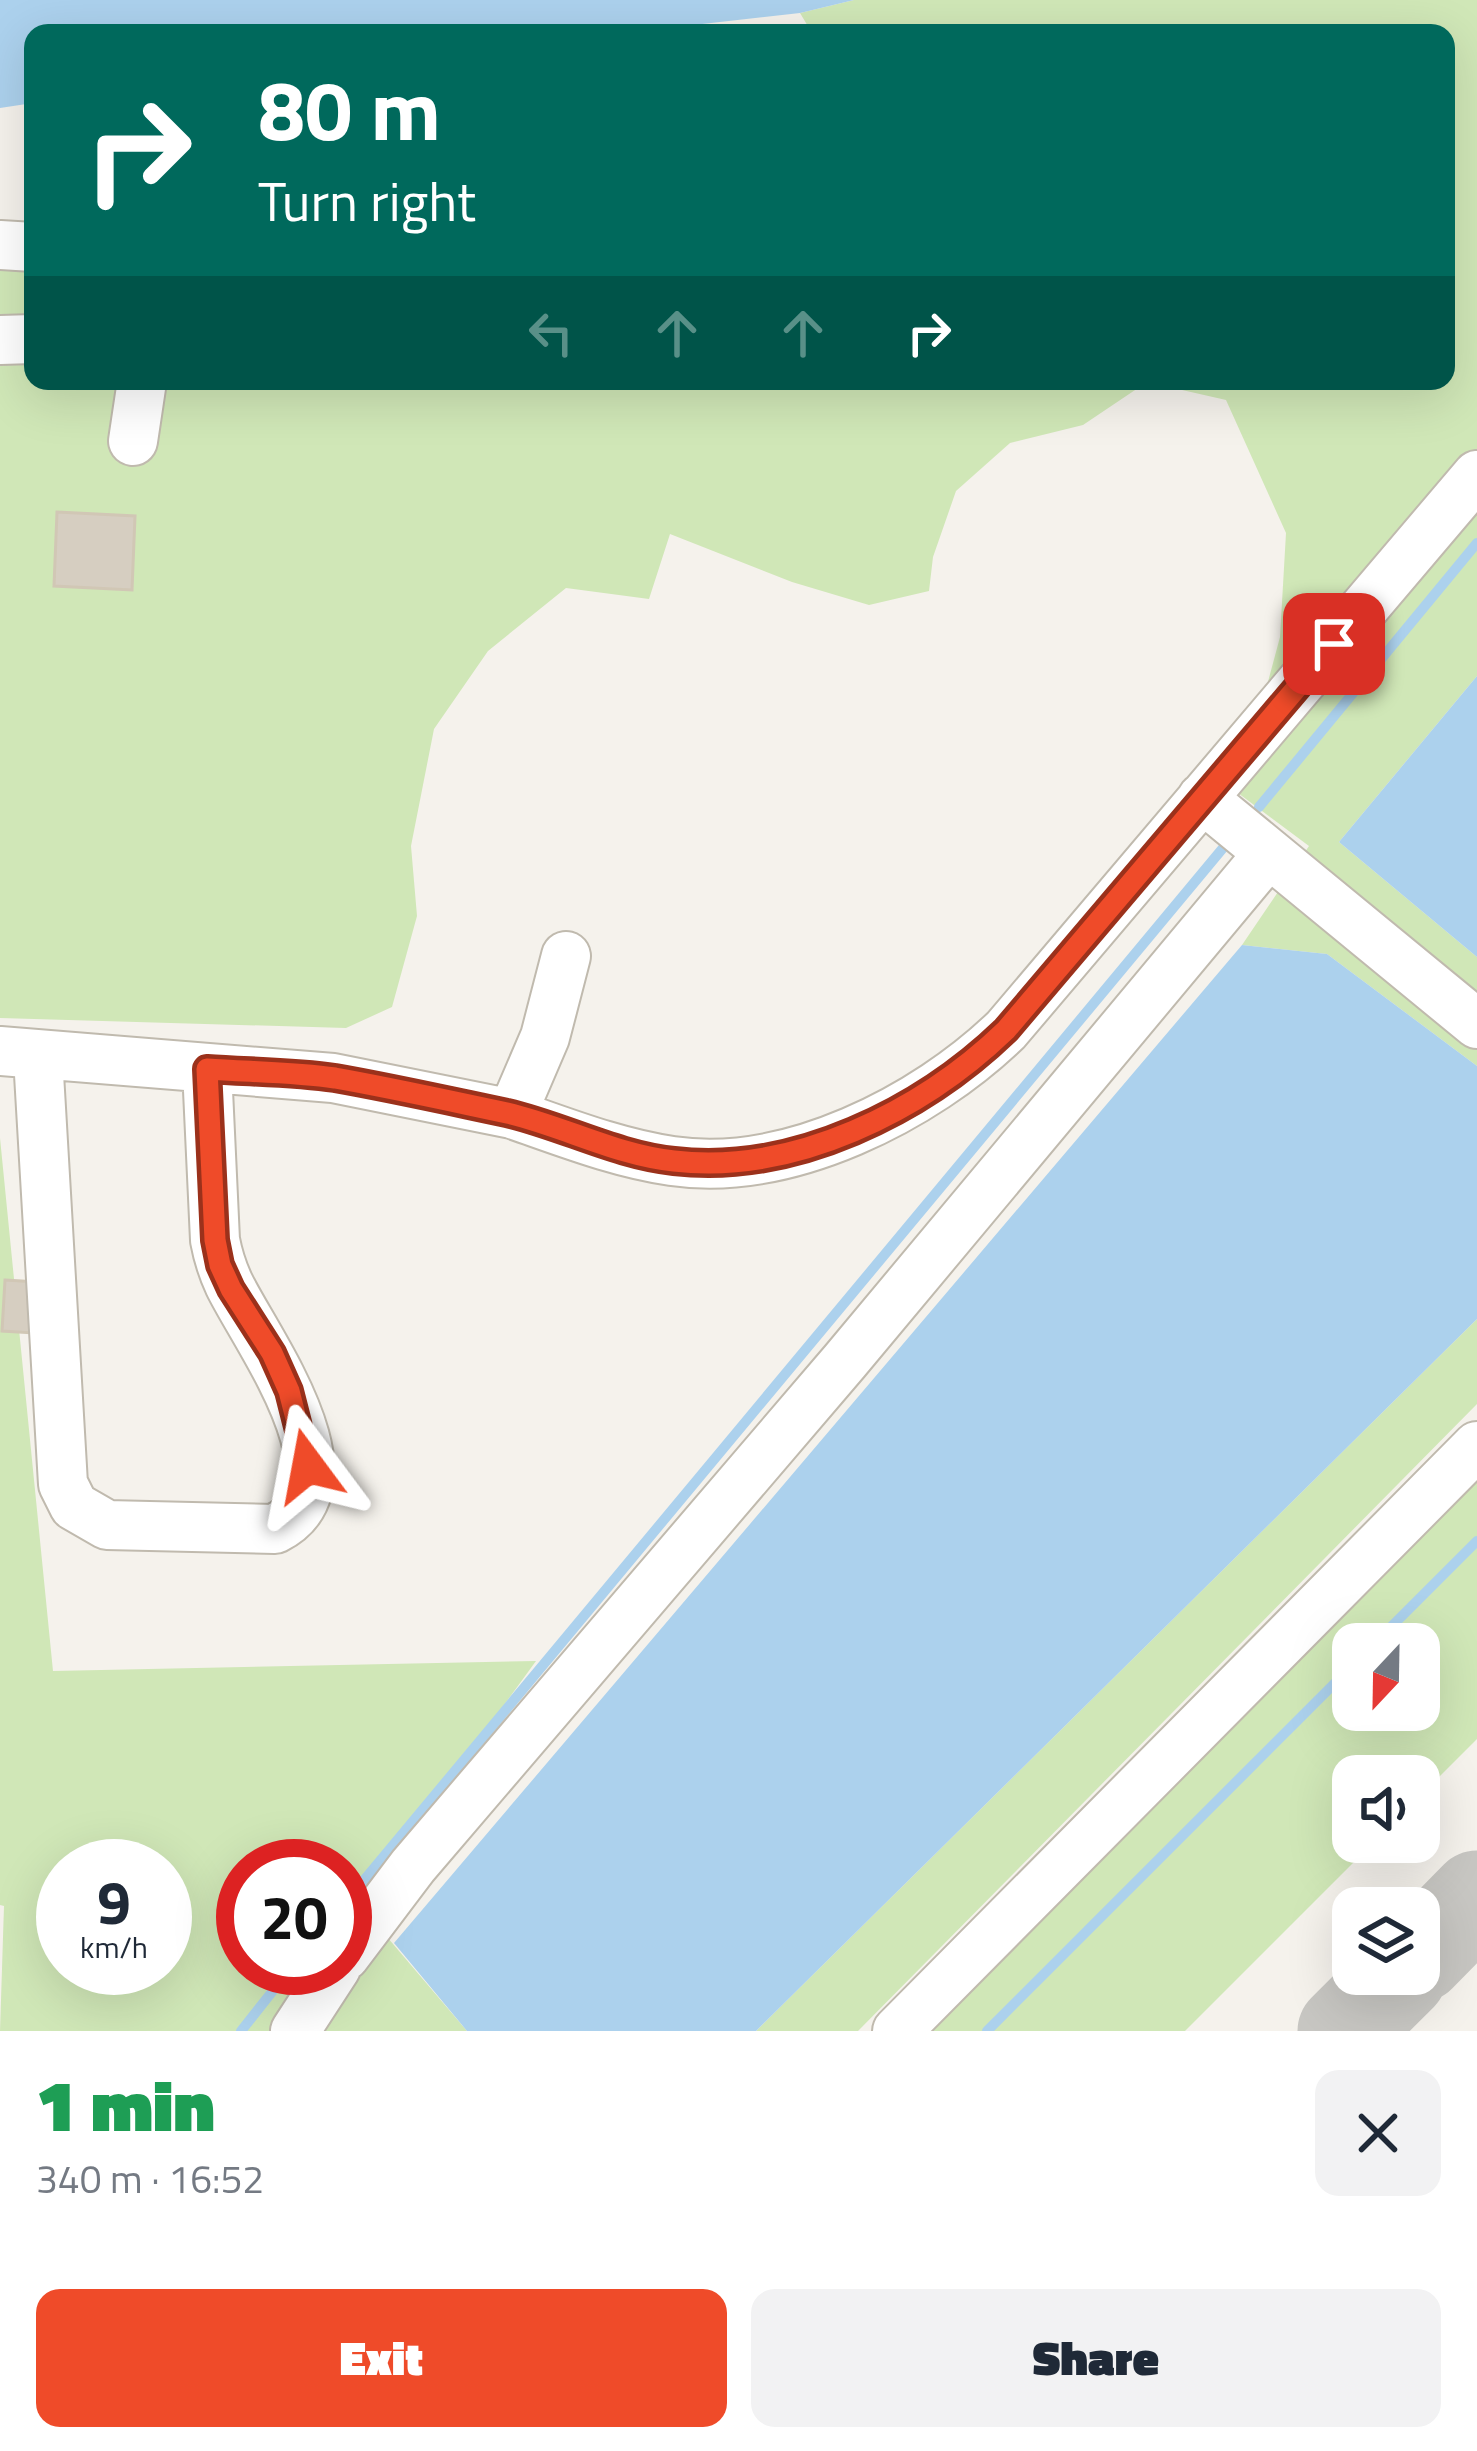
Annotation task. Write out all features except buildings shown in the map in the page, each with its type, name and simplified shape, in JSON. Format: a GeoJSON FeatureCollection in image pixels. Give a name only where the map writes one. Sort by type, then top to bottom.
{"type":"FeatureCollection","features":[{"type":"Feature","properties":{"kind":"lane"},"geometry":{"type":"LineString","coordinates":[[133,441],[141,390]]}},
{"type":"Feature","properties":{"kind":"lane"},"geometry":{"type":"LineString","coordinates":[[207,1069],[220,1265],[289,1391],[308,1466],[308,1486],[302,1507],[290,1521],[274,1528],[107,1525],[74,1506],[63,1484],[19,1054],[333,1078],[512,1114],[613,1148],[673,1161],[727,1164],[823,1142],[878,1120],[974,1061],[1006,1030],[1477,475]]}},
{"type":"Feature","properties":{"kind":"lane"},"geometry":{"type":"LineString","coordinates":[[1202,798],[1477,1024]]}},
{"type":"Feature","properties":{"kind":"lane"},"geometry":{"type":"LineString","coordinates":[[372,1920],[412,1866],[845,1361],[1269,853]]}},
{"type":"Feature","properties":{"kind":"lane"},"geometry":{"type":"LineString","coordinates":[[512,1114],[545,1037],[566,956]]}},
{"type":"Feature","properties":{"kind":"lane"},"geometry":{"type":"LineString","coordinates":[[897,2031],[1477,1446]]}},
{"type":"Feature","properties":{"kind":"lane"},"geometry":{"type":"LineString","coordinates":[[295,2031],[318,1995]]}},
{"type":"Feature","properties":{"kind":"green space"},"geometry":{"type":"Polygon","coordinates":[[[854,0],[1477,0],[1477,676],[1339,842],[1477,957],[1477,1066],[1327,954],[1242,945],[1309,846],[1238,793],[1280,637],[1286,533],[1226,400],[1182,390],[1455,390],[1455,24],[807,24],[800,13],[854,0]]]}},
{"type":"Feature","properties":{"kind":"green space"},"geometry":{"type":"Polygon","coordinates":[[[0,266],[24,267],[24,390],[1135,390],[1083,425],[1010,443],[956,491],[933,557],[929,591],[869,605],[792,582],[670,534],[649,599],[566,588],[488,651],[434,729],[411,846],[417,916],[392,1007],[346,1028],[0,1018],[0,266]]]}},
{"type":"Feature","properties":{"kind":"green space"},"geometry":{"type":"Polygon","coordinates":[[[0,1138],[53,1671],[536,1661],[372,1886],[372,1839],[216,1839],[216,1995],[372,1995],[372,1919],[467,2031],[0,2031],[4,1906],[0,1905],[0,1138]]]}},
{"type":"Feature","properties":{"kind":"green space"},"geometry":{"type":"Polygon","coordinates":[[[1477,1319],[1477,1404],[858,2031],[756,2031],[1477,1319]]]}},
{"type":"Feature","properties":{"kind":"green space"},"geometry":{"type":"Polygon","coordinates":[[[1477,1466],[1477,1739],[1440,1776],[1440,1755],[1332,1755],[1332,1863],[1353,1863],[1185,2031],[915,2031],[1477,1466]]]}},
{"type":"Feature","properties":{"kind":"water"},"geometry":{"type":"Polygon","coordinates":[[[0,0],[854,0],[800,13],[703,24],[24,24],[24,104],[0,108],[0,0]]]}},
{"type":"Feature","properties":{"kind":"water"},"geometry":{"type":"Polygon","coordinates":[[[1477,676],[1477,957],[1339,842],[1477,676]]]}},
{"type":"Feature","properties":{"kind":"water"},"geometry":{"type":"Polygon","coordinates":[[[1242,945],[1327,954],[1477,1066],[1477,1319],[756,2031],[467,2031],[394,1943],[1242,945]]]}},
{"type":"Feature","properties":{"kind":"waterway"},"geometry":{"type":"LineString","coordinates":[[1259,807],[1477,543]]}},
{"type":"Feature","properties":{"kind":"waterway"},"geometry":{"type":"LineString","coordinates":[[372,1871],[1228,842]]}},
{"type":"Feature","properties":{"kind":"waterway"},"geometry":{"type":"LineString","coordinates":[[1395,1623],[1477,1541]]}},
{"type":"Feature","properties":{"kind":"waterway"},"geometry":{"type":"LineString","coordinates":[[987,2031],[1332,1686]]}},
{"type":"Feature","properties":{"kind":"waterway"},"geometry":{"type":"LineString","coordinates":[[241,2031],[270,1995]]}},
{"type":"Feature","properties":{"kind":"taxiway"},"geometry":{"type":"LineString","coordinates":[[1440,1935],[1477,1897]]}},
{"type":"Feature","properties":{"kind":"taxiway"},"geometry":{"type":"LineString","coordinates":[[1344,2031],[1380,1995]]}},
{"type":"Feature","properties":{"kind":"route"},"geometry":{"type":"LineString","coordinates":[[308,1466],[289,1391],[220,1265],[207,1069],[333,1078],[512,1114],[613,1148],[673,1161],[727,1164],[823,1142],[927,1093],[974,1061],[1006,1030],[1334,644]]}}]}
